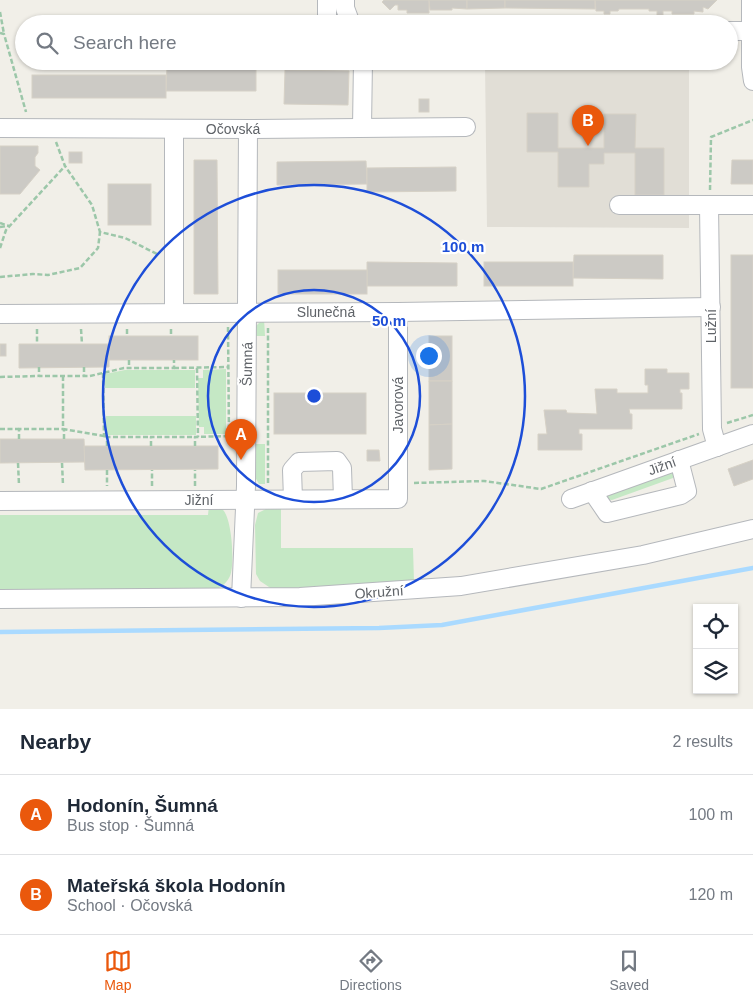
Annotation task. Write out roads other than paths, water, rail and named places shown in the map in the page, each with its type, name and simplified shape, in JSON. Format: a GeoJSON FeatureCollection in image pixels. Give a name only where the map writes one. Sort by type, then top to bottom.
{"type":"FeatureCollection","features":[{"type":"Feature","properties":{"kind":"street"},"geometry":{"type":"LineString","coordinates":[[327,0],[327,15]]}},
{"type":"Feature","properties":{"kind":"street"},"geometry":{"type":"LineString","coordinates":[[346,0],[345,8],[348,15]]}},
{"type":"Feature","properties":{"kind":"street"},"geometry":{"type":"LineString","coordinates":[[751,0],[753,81]]}},
{"type":"Feature","properties":{"kind":"street"},"geometry":{"type":"LineString","coordinates":[[738,30],[752,30]]}},
{"type":"Feature","properties":{"kind":"street"},"geometry":{"type":"LineString","coordinates":[[362,127],[363,70]]}},
{"type":"Feature","properties":{"kind":"street","name":"Očovská"},"geometry":{"type":"LineString","coordinates":[[0,128],[248,130],[466,127]]}},
{"type":"Feature","properties":{"kind":"street"},"geometry":{"type":"LineString","coordinates":[[174,129],[174,313]]}},
{"type":"Feature","properties":{"kind":"street","name":"Šumná"},"geometry":{"type":"LineString","coordinates":[[241,598],[246,500],[248,130]]}},
{"type":"Feature","properties":{"kind":"street"},"geometry":{"type":"LineString","coordinates":[[619,205],[753,206]]}},
{"type":"Feature","properties":{"kind":"street","name":"Lužní"},"geometry":{"type":"LineString","coordinates":[[709,205],[712,429],[717,447]]}},
{"type":"Feature","properties":{"kind":"street","name":"Slunečná"},"geometry":{"type":"LineString","coordinates":[[0,314],[398,312],[711,307]]}},
{"type":"Feature","properties":{"kind":"street","name":"Javorová"},"geometry":{"type":"LineString","coordinates":[[398,312],[398,491]]}},
{"type":"Feature","properties":{"kind":"street","name":"Jižní"},"geometry":{"type":"LineString","coordinates":[[571,498],[753,434]]}},
{"type":"Feature","properties":{"kind":"street"},"geometry":{"type":"LineString","coordinates":[[592,491],[607,513],[681,495],[687,491],[679,460]]}},
{"type":"Feature","properties":{"kind":"street"},"geometry":{"type":"LineString","coordinates":[[292,493],[292,470],[299,462],[337,461],[342,468],[343,499]]}},
{"type":"Feature","properties":{"kind":"street","name":"Jižní"},"geometry":{"type":"LineString","coordinates":[[0,501],[246,500],[292,493],[343,499],[398,491]]}},
{"type":"Feature","properties":{"kind":"street","name":"Okružní"},"geometry":{"type":"LineString","coordinates":[[0,599],[300,598],[461,586],[643,555],[753,529]]}},
{"type":"Feature","properties":{"kind":"waterway"},"geometry":{"type":"LineString","coordinates":[[0,632],[379,628],[442,625],[753,568]]}},
{"type":"Feature","properties":{"kind":"place","name":"Mateřská škola Hodonín"},"geometry":{"type":"Point","coordinates":[588,146]}},
{"type":"Feature","properties":{"kind":"place","name":"Hodonín, Šumná"},"geometry":{"type":"Point","coordinates":[241,460]}}]}
